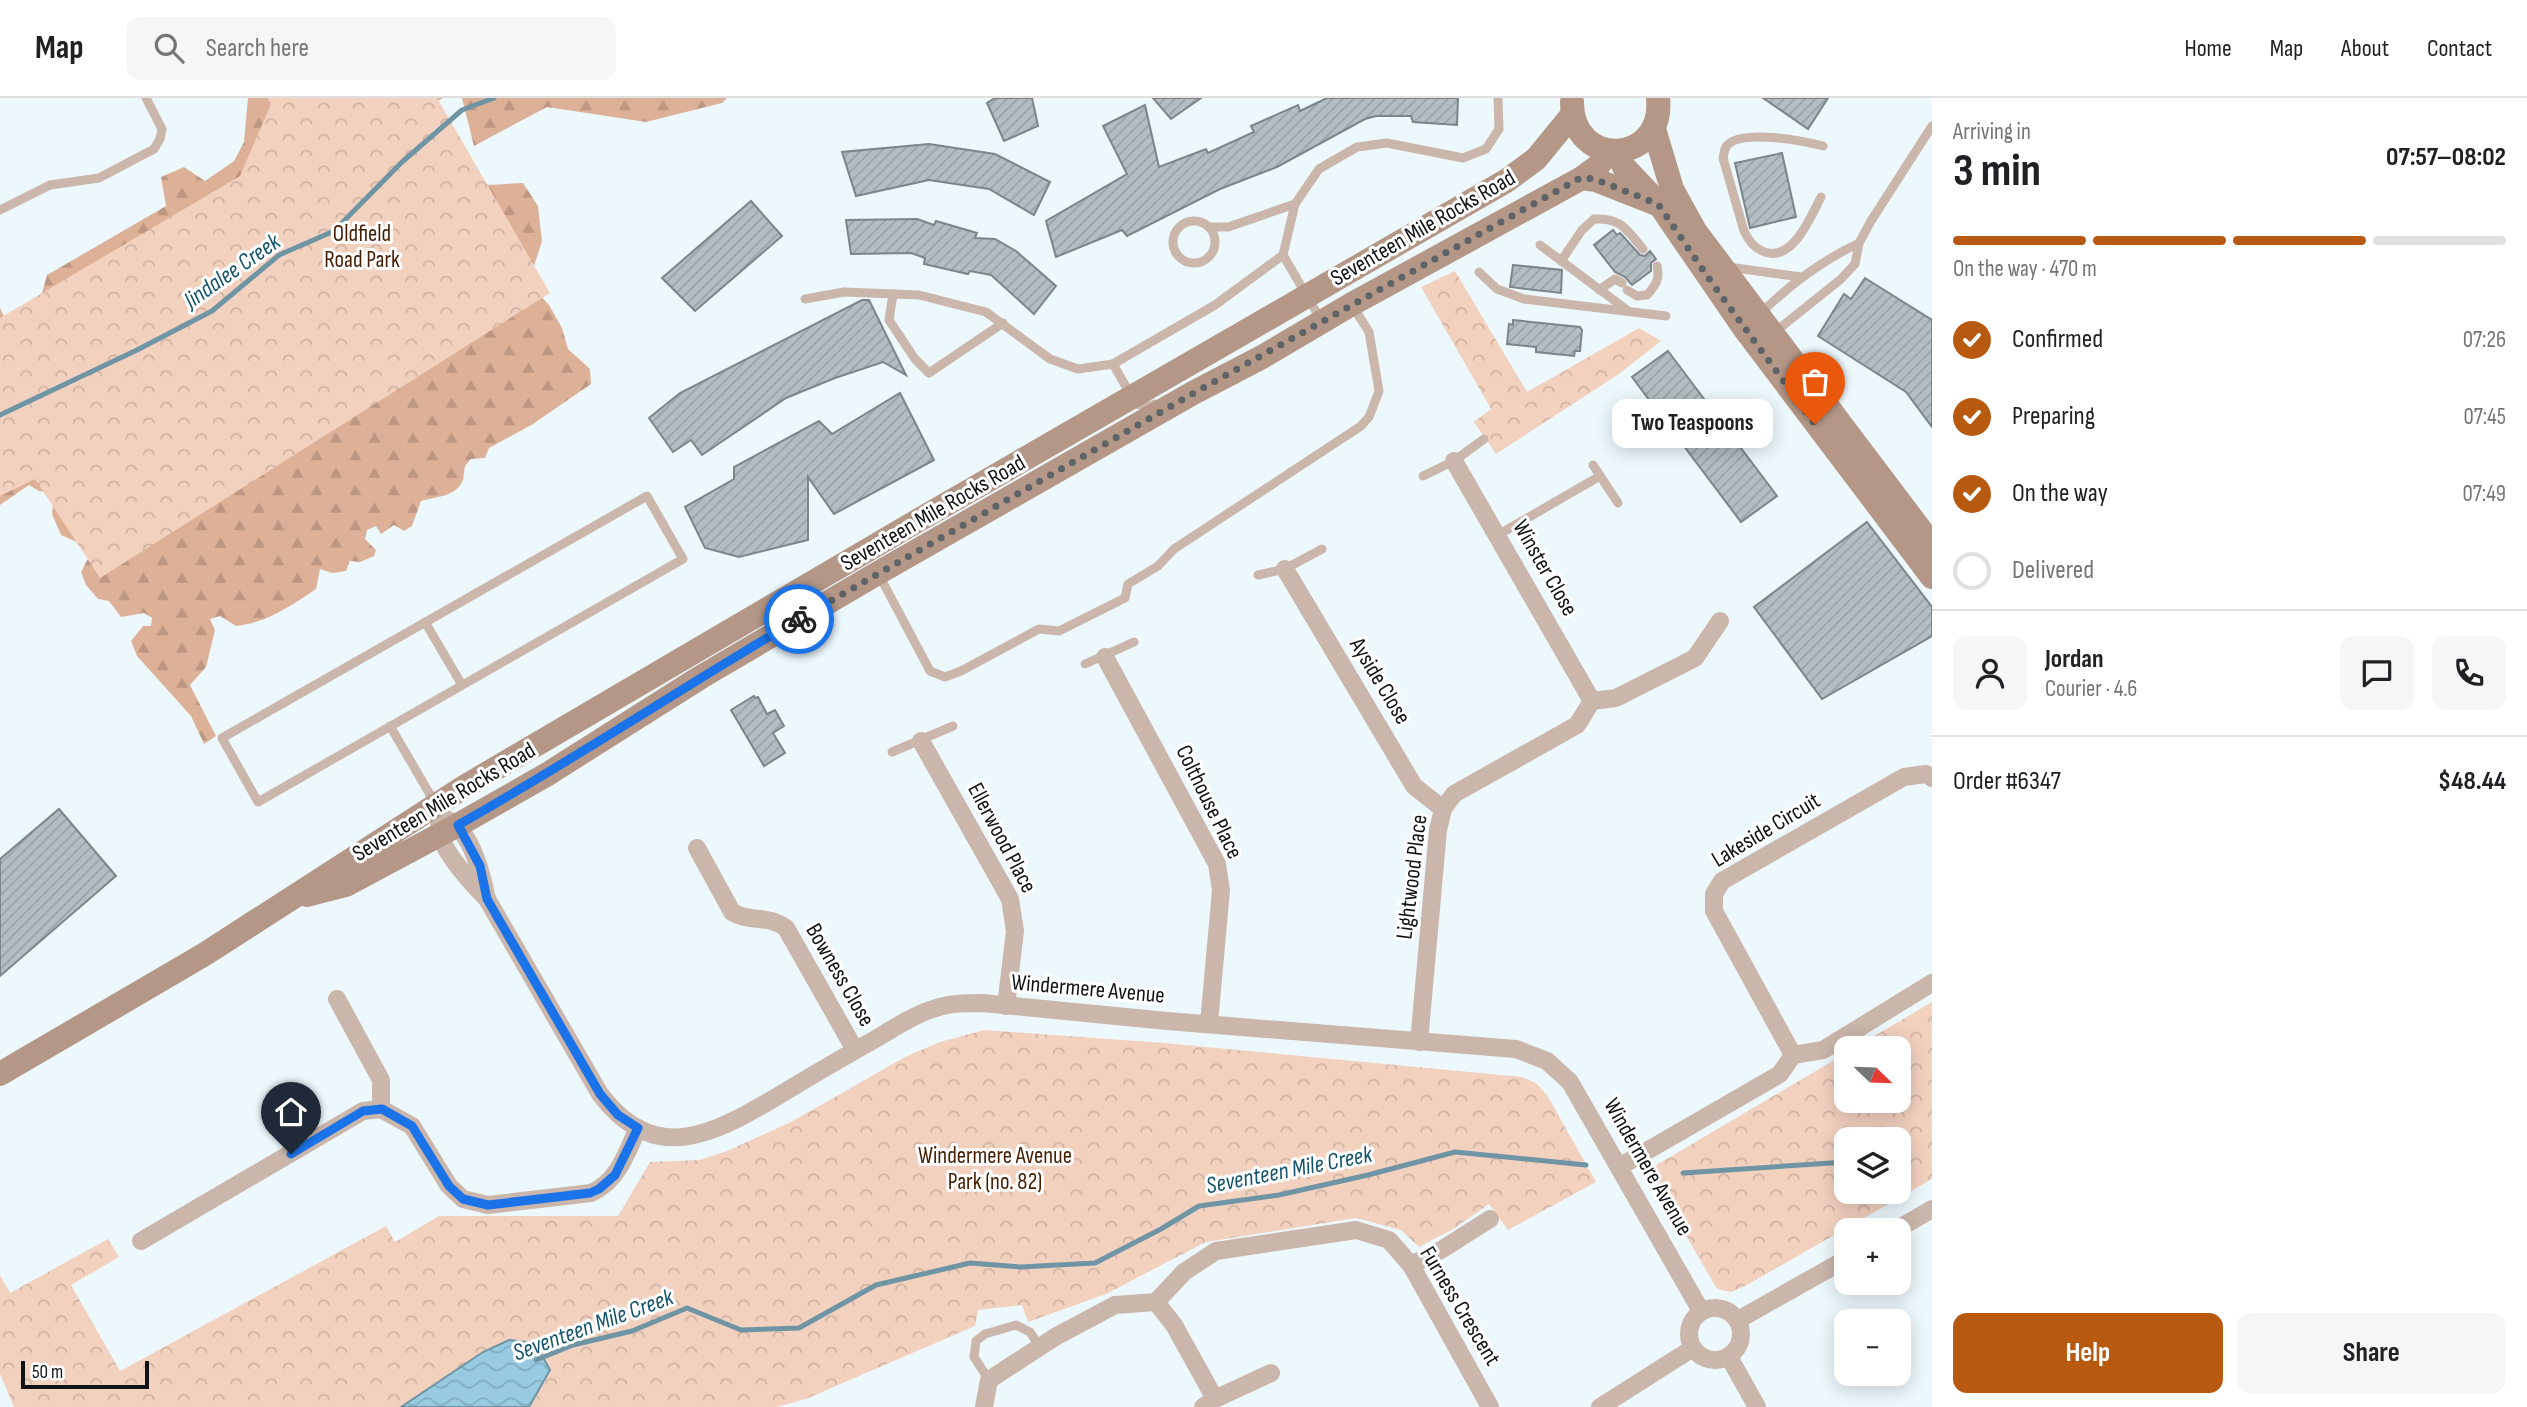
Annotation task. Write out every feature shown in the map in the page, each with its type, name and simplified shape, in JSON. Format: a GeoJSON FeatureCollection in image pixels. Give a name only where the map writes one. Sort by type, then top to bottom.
{"type":"FeatureCollection","features":[{"type":"Feature","properties":{"kind":"main road"},"geometry":{"type":"LineString","coordinates":[[1658,98],[1658,119],[1654,129],[1664,169],[1681,208],[1759,331]]}},
{"type":"Feature","properties":{"kind":"main road"},"geometry":{"type":"LineString","coordinates":[[1572,106],[1577,128],[1585,139],[1597,147],[1614,151],[1624,167],[1658,204],[1759,331],[1929,560]]}},
{"type":"Feature","properties":{"kind":"main road","name":"Seventeen Mile Rocks Road"},"geometry":{"type":"LineString","coordinates":[[283,902],[346,885],[444,820],[1133,397],[1525,169],[1545,149],[1572,106]]}},
{"type":"Feature","properties":{"kind":"main road","name":"Seventeen Mile Rocks Road"},"geometry":{"type":"LineString","coordinates":[[0,1074],[205,954],[337,867],[546,775],[701,677],[878,573],[1262,357],[1321,321],[1582,177],[1614,151],[1638,144],[1654,129]]}},
{"type":"Feature","properties":{"kind":"main road"},"geometry":{"type":"LineString","coordinates":[[1582,177],[1597,180],[1658,204]]}},
{"type":"Feature","properties":{"kind":"street","name":"Winster Close"},"geometry":{"type":"LineString","coordinates":[[1454,461],[1592,701]]}},
{"type":"Feature","properties":{"kind":"street","name":"Ayside Close"},"geometry":{"type":"LineString","coordinates":[[1285,569],[1414,786],[1443,809]]}},
{"type":"Feature","properties":{"kind":"street"},"geometry":{"type":"LineString","coordinates":[[1592,701],[1616,698],[1695,657],[1720,621]]}},
{"type":"Feature","properties":{"kind":"street","name":"Colthouse Place"},"geometry":{"type":"LineString","coordinates":[[1105,657],[1217,864],[1222,890],[1209,1023]]}},
{"type":"Feature","properties":{"kind":"street","name":"Lightwood Place"},"geometry":{"type":"LineString","coordinates":[[1419,1042],[1438,830],[1443,809],[1454,794],[1577,725],[1592,701]]}},
{"type":"Feature","properties":{"kind":"street","name":"Ellerwood Place"},"geometry":{"type":"LineString","coordinates":[[921,741],[1010,899],[1015,931],[1006,1006]]}},
{"type":"Feature","properties":{"kind":"street","name":"Lakeside Circuit"},"geometry":{"type":"LineString","coordinates":[[1793,1055],[1714,911],[1714,894],[1722,881],[1904,777],[1926,774],[1932,778]]}},
{"type":"Feature","properties":{"kind":"street","name":"Windermere Avenue"},"geometry":{"type":"LineString","coordinates":[[444,820],[480,866],[487,899],[600,1094],[618,1115],[638,1128],[666,1137],[683,1137],[712,1131],[742,1117],[855,1050],[934,1008],[963,1003],[1516,1049],[1547,1061],[1570,1082],[1701,1311]]}},
{"type":"Feature","properties":{"kind":"street","name":"Bowness Close"},"geometry":{"type":"LineString","coordinates":[[697,848],[732,912],[741,918],[774,919],[786,928],[855,1050]]}},
{"type":"Feature","properties":{"kind":"street"},"geometry":{"type":"LineString","coordinates":[[1619,1167],[1780,1074],[1793,1055],[1823,1050],[1932,983]]}},
{"type":"Feature","properties":{"kind":"street"},"geometry":{"type":"LineString","coordinates":[[337,999],[381,1080],[382,1109]]}},
{"type":"Feature","properties":{"kind":"street"},"geometry":{"type":"LineString","coordinates":[[141,1241],[363,1111],[382,1109],[412,1126],[449,1186],[463,1199],[488,1205],[577,1195],[599,1189],[615,1175],[638,1128]]}},
{"type":"Feature","properties":{"kind":"street"},"geometry":{"type":"LineString","coordinates":[[1911,1221],[1932,1209]]}},
{"type":"Feature","properties":{"kind":"street"},"geometry":{"type":"LineString","coordinates":[[1411,1265],[1441,1250],[1490,1219]]}},
{"type":"Feature","properties":{"kind":"street","name":"Furness Crescent"},"geometry":{"type":"LineString","coordinates":[[1156,1302],[1184,1272],[1216,1251],[1356,1230],[1390,1240],[1411,1265],[1490,1407]]}},
{"type":"Feature","properties":{"kind":"street"},"geometry":{"type":"LineString","coordinates":[[1738,1320],[1834,1266]]}},
{"type":"Feature","properties":{"kind":"street"},"geometry":{"type":"LineString","coordinates":[[984,1407],[989,1380],[1055,1337],[1115,1305],[1156,1302],[1174,1325],[1209,1403],[1271,1373]]}},
{"type":"Feature","properties":{"kind":"street"},"geometry":{"type":"LineString","coordinates":[[1721,1308],[1738,1320],[1741,1340],[1729,1357],[1713,1360],[1705,1358],[1693,1348],[1689,1332],[1695,1317],[1701,1311],[1721,1308]]}},
{"type":"Feature","properties":{"kind":"street"},"geometry":{"type":"LineString","coordinates":[[1600,1407],[1693,1348]]}},
{"type":"Feature","properties":{"kind":"street"},"geometry":{"type":"LineString","coordinates":[[1729,1357],[1757,1407]]}},
{"type":"Feature","properties":{"kind":"lane"},"geometry":{"type":"LineString","coordinates":[[0,210],[50,185],[99,178],[154,149],[162,129],[146,98]]}},
{"type":"Feature","properties":{"kind":"lane"},"geometry":{"type":"LineString","coordinates":[[805,299],[844,292],[919,295],[986,312],[1050,359],[1078,369],[1113,365],[1215,305],[1283,255],[1295,204],[1319,169],[1357,147],[1387,143],[1463,158],[1486,149],[1499,129],[1498,98]]}},
{"type":"Feature","properties":{"kind":"lane"},"geometry":{"type":"LineString","coordinates":[[1759,331],[1841,279],[1855,264],[1859,243],[1932,126]]}},
{"type":"Feature","properties":{"kind":"lane"},"geometry":{"type":"LineString","coordinates":[[1821,197],[1806,225],[1788,249],[1770,254],[1760,250],[1744,231],[1723,158],[1725,148],[1748,137],[1809,142],[1823,146]]}},
{"type":"Feature","properties":{"kind":"lane"},"geometry":{"type":"LineString","coordinates":[[1228,227],[1208,257],[1196,262],[1184,260],[1175,250],[1174,236],[1182,224],[1196,221],[1209,227],[1228,227],[1295,204]]}},
{"type":"Feature","properties":{"kind":"lane"},"geometry":{"type":"LineString","coordinates":[[1561,261],[1582,230],[1594,219],[1608,218],[1620,222],[1643,249]]}},
{"type":"Feature","properties":{"kind":"lane"},"geometry":{"type":"LineString","coordinates":[[1209,227],[1214,237],[1214,246]]}},
{"type":"Feature","properties":{"kind":"lane"},"geometry":{"type":"LineString","coordinates":[[1759,331],[1801,277],[1836,254],[1859,243]]}},
{"type":"Feature","properties":{"kind":"lane"},"geometry":{"type":"LineString","coordinates":[[1540,245],[1629,311]]}},
{"type":"Feature","properties":{"kind":"lane"},"geometry":{"type":"LineString","coordinates":[[1283,255],[1321,321]]}},
{"type":"Feature","properties":{"kind":"lane"},"geometry":{"type":"LineString","coordinates":[[1719,265],[1801,277]]}},
{"type":"Feature","properties":{"kind":"lane"},"geometry":{"type":"LineString","coordinates":[[1599,290],[1615,279],[1637,296],[1647,295],[1656,285],[1659,275],[1657,266]]}},
{"type":"Feature","properties":{"kind":"lane"},"geometry":{"type":"LineString","coordinates":[[1479,272],[1497,289],[1510,295],[1666,316]]}},
{"type":"Feature","properties":{"kind":"lane"},"geometry":{"type":"LineString","coordinates":[[893,294],[889,320],[915,359],[929,373],[1003,323]]}},
{"type":"Feature","properties":{"kind":"lane"},"geometry":{"type":"LineString","coordinates":[[878,573],[930,671],[944,677],[961,671],[1040,629],[1059,631],[1125,598],[1128,584],[1158,566],[1174,549],[1361,426],[1369,417],[1379,391],[1369,332],[1352,304]]}},
{"type":"Feature","properties":{"kind":"lane"},"geometry":{"type":"LineString","coordinates":[[1113,365],[1136,404],[1147,407],[1194,393]]}},
{"type":"Feature","properties":{"kind":"lane"},"geometry":{"type":"LineString","coordinates":[[1423,476],[1454,461],[1484,439]]}},
{"type":"Feature","properties":{"kind":"lane"},"geometry":{"type":"LineString","coordinates":[[1593,465],[1618,503]]}},
{"type":"Feature","properties":{"kind":"lane"},"geometry":{"type":"LineString","coordinates":[[1497,536],[1600,476]]}},
{"type":"Feature","properties":{"kind":"lane"},"geometry":{"type":"LineString","coordinates":[[647,496],[683,559],[258,802],[222,738],[425,622],[647,496]]}},
{"type":"Feature","properties":{"kind":"lane"},"geometry":{"type":"LineString","coordinates":[[1258,575],[1285,569],[1322,549]]}},
{"type":"Feature","properties":{"kind":"lane"},"geometry":{"type":"LineString","coordinates":[[425,622],[462,685]]}},
{"type":"Feature","properties":{"kind":"lane"},"geometry":{"type":"LineString","coordinates":[[1085,664],[1134,642]]}},
{"type":"Feature","properties":{"kind":"lane"},"geometry":{"type":"LineString","coordinates":[[390,726],[444,820]]}},
{"type":"Feature","properties":{"kind":"lane"},"geometry":{"type":"LineString","coordinates":[[892,752],[953,726]]}},
{"type":"Feature","properties":{"kind":"lane"},"geometry":{"type":"LineString","coordinates":[[989,1380],[974,1357],[976,1341],[985,1334],[1016,1325],[1030,1332],[1041,1348]]}},
{"type":"Feature","properties":{"kind":"green space"},"geometry":{"type":"Polygon","coordinates":[[[248,98],[443,98],[368,139],[0,374],[0,308],[7,323],[39,304],[47,275],[166,206],[161,177],[184,167],[205,181],[234,161],[244,142],[248,98]]]}},
{"type":"Feature","properties":{"kind":"green space","name":"Oldfield Road Park"},"geometry":{"type":"Polygon","coordinates":[[[268,98],[437,98],[550,293],[100,578],[35,479],[0,496],[0,318],[240,176],[271,104],[268,98]]]}},
{"type":"Feature","properties":{"kind":"green space"},"geometry":{"type":"Polygon","coordinates":[[[462,98],[727,98],[722,103],[646,122],[547,107],[474,146],[462,98]]]}},
{"type":"Feature","properties":{"kind":"green space"},"geometry":{"type":"Polygon","coordinates":[[[461,164],[488,185],[523,183],[538,206],[542,241],[529,282],[549,305],[562,328],[568,349],[590,369],[591,384],[533,424],[489,448],[485,458],[471,459],[465,466],[461,485],[457,489],[446,495],[421,501],[412,526],[404,531],[394,525],[381,534],[376,526],[367,530],[365,539],[376,550],[374,556],[360,562],[350,561],[346,571],[332,573],[320,569],[316,589],[268,617],[236,626],[220,616],[210,619],[215,630],[206,667],[190,685],[216,736],[204,744],[191,716],[137,656],[131,641],[143,626],[151,626],[152,618],[144,613],[121,617],[109,601],[98,599],[86,585],[81,572],[91,553],[83,545],[61,535],[52,514],[54,494],[39,491],[29,485],[0,505],[0,471],[461,164]]]}},
{"type":"Feature","properties":{"kind":"green space"},"geometry":{"type":"Polygon","coordinates":[[[1455,271],[1527,392],[1639,328],[1661,341],[1619,374],[1496,454],[1474,422],[1491,409],[1421,287],[1455,271]]]}},
{"type":"Feature","properties":{"kind":"green space"},"geometry":{"type":"Polygon","coordinates":[[[1932,1002],[1932,1179],[1911,1191],[1911,1127],[1834,1127],[1834,1204],[1888,1204],[1864,1218],[1834,1218],[1834,1235],[1731,1292],[1717,1289],[1648,1170],[1834,1060],[1834,1113],[1911,1113],[1911,1036],[1874,1036],[1932,1002]]]}},
{"type":"Feature","properties":{"kind":"green space","name":"Windermere Avenue Park (no. 82)"},"geometry":{"type":"Polygon","coordinates":[[[984,1030],[1164,1043],[1522,1077],[1536,1083],[1547,1095],[1596,1182],[1508,1230],[1489,1204],[1455,1228],[1419,1247],[1401,1230],[1356,1218],[1206,1242],[1106,1294],[1028,1322],[1022,1305],[978,1310],[975,1326],[806,1399],[777,1407],[14,1407],[0,1374],[0,1275],[10,1293],[108,1239],[119,1257],[71,1285],[120,1371],[386,1226],[395,1242],[439,1216],[618,1216],[650,1162],[700,1160],[727,1151],[791,1122],[905,1057],[940,1042],[984,1030]]]}},
{"type":"Feature","properties":{"kind":"water"},"geometry":{"type":"Polygon","coordinates":[[[509,1340],[535,1343],[550,1370],[529,1407],[401,1407],[483,1352],[509,1340]]]}},
{"type":"Feature","properties":{"kind":"building"},"geometry":{"type":"Polygon","coordinates":[[[995,98],[1032,98],[1038,126],[1004,141],[987,103],[995,98]]]}},
{"type":"Feature","properties":{"kind":"building"},"geometry":{"type":"Polygon","coordinates":[[[1153,98],[1201,98],[1171,119],[1153,98]]]}},
{"type":"Feature","properties":{"kind":"building"},"geometry":{"type":"Polygon","coordinates":[[[1327,98],[1458,98],[1457,125],[1413,122],[1411,116],[1376,116],[1365,119],[1277,167],[1220,189],[1127,236],[1122,230],[1056,257],[1046,221],[1127,174],[1103,126],[1145,105],[1159,167],[1206,149],[1208,153],[1254,132],[1251,126],[1298,105],[1300,111],[1327,98]]]}},
{"type":"Feature","properties":{"kind":"building"},"geometry":{"type":"Polygon","coordinates":[[[1763,98],[1828,98],[1808,129],[1763,98]]]}},
{"type":"Feature","properties":{"kind":"building"},"geometry":{"type":"Polygon","coordinates":[[[929,144],[995,154],[1050,182],[1034,215],[989,189],[929,180],[856,196],[842,152],[929,144]]]}},
{"type":"Feature","properties":{"kind":"building"},"geometry":{"type":"Polygon","coordinates":[[[1782,153],[1796,217],[1750,228],[1735,163],[1782,153]]]}},
{"type":"Feature","properties":{"kind":"building"},"geometry":{"type":"Polygon","coordinates":[[[751,201],[782,236],[695,311],[662,278],[751,201]]]}},
{"type":"Feature","properties":{"kind":"building"},"geometry":{"type":"Polygon","coordinates":[[[917,219],[934,225],[936,221],[977,233],[975,238],[995,239],[1016,251],[1056,286],[1034,314],[991,275],[970,271],[968,274],[924,264],[925,258],[911,253],[851,254],[846,220],[917,219]]]}},
{"type":"Feature","properties":{"kind":"building"},"geometry":{"type":"Polygon","coordinates":[[[1613,230],[1617,235],[1620,233],[1640,255],[1645,256],[1650,251],[1656,259],[1651,263],[1651,271],[1632,285],[1625,277],[1615,272],[1594,245],[1613,230]]]}},
{"type":"Feature","properties":{"kind":"building"},"geometry":{"type":"Polygon","coordinates":[[[1513,265],[1562,270],[1561,293],[1510,287],[1513,265]]]}},
{"type":"Feature","properties":{"kind":"building"},"geometry":{"type":"Polygon","coordinates":[[[1865,278],[1932,320],[1932,427],[1906,392],[1818,336],[1844,294],[1851,299],[1865,278]]]}},
{"type":"Feature","properties":{"kind":"building"},"geometry":{"type":"Polygon","coordinates":[[[862,300],[869,300],[906,375],[883,362],[835,378],[786,398],[702,455],[691,440],[673,452],[649,418],[680,393],[862,300]]]}},
{"type":"Feature","properties":{"kind":"building"},"geometry":{"type":"Polygon","coordinates":[[[1513,320],[1580,327],[1580,351],[1575,351],[1574,356],[1536,352],[1536,347],[1507,344],[1509,324],[1513,325],[1513,320]]]}},
{"type":"Feature","properties":{"kind":"building"},"geometry":{"type":"Polygon","coordinates":[[[1668,351],[1777,496],[1741,522],[1632,377],[1668,351]]]}},
{"type":"Feature","properties":{"kind":"building"},"geometry":{"type":"Polygon","coordinates":[[[900,393],[934,460],[834,514],[808,477],[808,540],[739,557],[705,548],[685,507],[734,479],[734,467],[819,421],[832,434],[900,393]]]}},
{"type":"Feature","properties":{"kind":"building"},"geometry":{"type":"Polygon","coordinates":[[[1867,522],[1932,607],[1932,636],[1822,699],[1754,607],[1867,522]]]}},
{"type":"Feature","properties":{"kind":"building"},"geometry":{"type":"Polygon","coordinates":[[[754,696],[758,697],[767,714],[775,710],[784,726],[773,733],[785,753],[764,766],[731,710],[754,696]]]}},
{"type":"Feature","properties":{"kind":"building"},"geometry":{"type":"Polygon","coordinates":[[[59,809],[116,876],[0,976],[0,859],[59,809]]]}},
{"type":"Feature","properties":{"kind":"waterway","name":"Jindalee Creek"},"geometry":{"type":"LineString","coordinates":[[0,415],[212,311],[279,255],[334,231],[402,162],[462,110],[494,98]]}},
{"type":"Feature","properties":{"kind":"waterway","name":"Seventeen Mile Creek"},"geometry":{"type":"LineString","coordinates":[[536,1360],[573,1345],[632,1331],[687,1308],[741,1330],[799,1328],[876,1285],[970,1263],[1020,1267],[1095,1263],[1199,1206],[1279,1195],[1455,1152],[1586,1165]]}},
{"type":"Feature","properties":{"kind":"waterway","name":"Seventeen Mile Creek"},"geometry":{"type":"LineString","coordinates":[[1683,1173],[1834,1163]]}},
{"type":"Feature","properties":{"kind":"way so far"},"geometry":{"type":"LineString","coordinates":[[799,619],[1194,393],[1582,177],[1597,180],[1658,204],[1815,424]]}},
{"type":"Feature","properties":{"kind":"place","name":"Two Teaspoons"},"geometry":{"type":"Point","coordinates":[1815,424]}},
{"type":"Feature","properties":{"kind":"route"},"geometry":{"type":"LineString","coordinates":[[291,1154],[363,1111],[382,1109],[412,1126],[449,1186],[463,1199],[488,1205],[525,1202],[590,1193],[607,1184],[615,1175],[638,1128],[618,1115],[600,1094],[487,899],[480,866],[458,825],[546,775],[799,619]]}}]}
